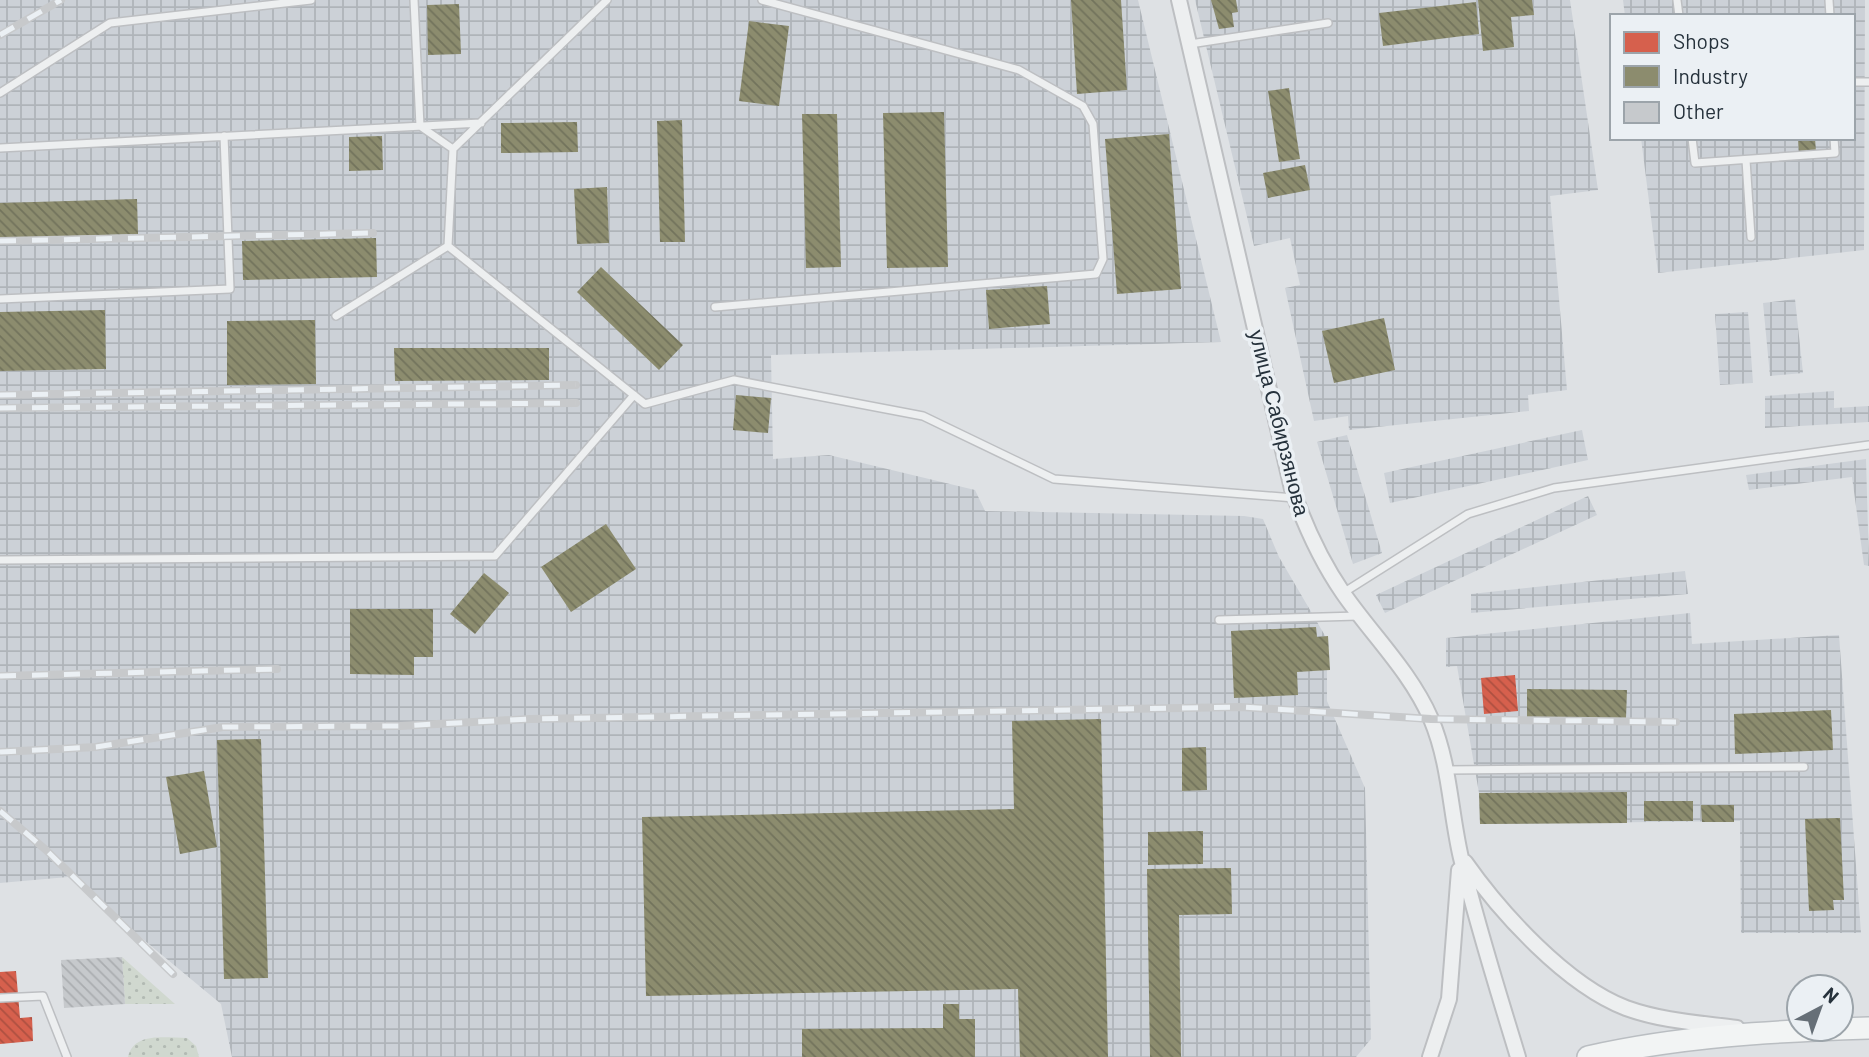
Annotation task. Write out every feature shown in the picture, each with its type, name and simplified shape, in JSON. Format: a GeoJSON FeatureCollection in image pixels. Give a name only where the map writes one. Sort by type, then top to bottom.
{"type":"FeatureCollection","features":[{"type":"Feature","properties":{"kind":"main road"},"geometry":{"type":"LineString","coordinates":[[1588,1057],[1682,1039],[1765,1032],[1869,1028]]}},
{"type":"Feature","properties":{"kind":"street","name":"улица Сабирзянова"},"geometry":{"type":"LineString","coordinates":[[1180,0],[1273,413],[1295,498],[1304,524],[1343,593],[1420,698],[1448,770],[1460,855]]}},
{"type":"Feature","properties":{"kind":"street"},"geometry":{"type":"LineString","coordinates":[[1460,855],[1492,901],[1522,931],[1603,997],[1664,1019],[1765,1032]]}},
{"type":"Feature","properties":{"kind":"street"},"geometry":{"type":"LineString","coordinates":[[1430,1057],[1450,999],[1460,855]]}},
{"type":"Feature","properties":{"kind":"street"},"geometry":{"type":"LineString","coordinates":[[1460,855],[1518,1057]]}},
{"type":"Feature","properties":{"kind":"lane"},"geometry":{"type":"LineString","coordinates":[[0,93],[110,23],[311,0]]}},
{"type":"Feature","properties":{"kind":"lane"},"geometry":{"type":"LineString","coordinates":[[414,0],[420,126]]}},
{"type":"Feature","properties":{"kind":"lane"},"geometry":{"type":"LineString","coordinates":[[448,246],[453,149],[607,0]]}},
{"type":"Feature","properties":{"kind":"lane"},"geometry":{"type":"LineString","coordinates":[[715,307],[1096,274],[1103,259],[1093,124],[1083,106],[1019,70],[762,0]]}},
{"type":"Feature","properties":{"kind":"lane"},"geometry":{"type":"LineString","coordinates":[[1190,44],[1328,23]]}},
{"type":"Feature","properties":{"kind":"lane"},"geometry":{"type":"LineString","coordinates":[[0,148],[481,123]]}},
{"type":"Feature","properties":{"kind":"lane"},"geometry":{"type":"LineString","coordinates":[[420,126],[453,149]]}},
{"type":"Feature","properties":{"kind":"lane"},"geometry":{"type":"LineString","coordinates":[[0,299],[230,289],[224,136]]}},
{"type":"Feature","properties":{"kind":"lane"},"geometry":{"type":"LineString","coordinates":[[1692,140],[1695,163],[1835,153],[1834,140]]}},
{"type":"Feature","properties":{"kind":"lane"},"geometry":{"type":"LineString","coordinates":[[1746,160],[1751,237]]}},
{"type":"Feature","properties":{"kind":"lane"},"geometry":{"type":"LineString","coordinates":[[448,246],[645,404],[734,380],[923,416],[1054,479],[1295,498]]}},
{"type":"Feature","properties":{"kind":"lane"},"geometry":{"type":"LineString","coordinates":[[336,316],[448,246]]}},
{"type":"Feature","properties":{"kind":"lane"},"geometry":{"type":"LineString","coordinates":[[0,560],[495,556],[634,395]]}},
{"type":"Feature","properties":{"kind":"lane"},"geometry":{"type":"LineString","coordinates":[[1343,593],[1468,514],[1554,488],[1869,445]]}},
{"type":"Feature","properties":{"kind":"lane"},"geometry":{"type":"LineString","coordinates":[[1219,621],[1360,616]]}},
{"type":"Feature","properties":{"kind":"lane"},"geometry":{"type":"LineString","coordinates":[[1448,770],[1804,766]]}},
{"type":"Feature","properties":{"kind":"lane"},"geometry":{"type":"LineString","coordinates":[[0,998],[43,996],[56,1035],[67,1057]]}},
{"type":"Feature","properties":{"kind":"shaded area"},"geometry":{"type":"Polygon","coordinates":[[[0,0],[1138,0],[1221,342],[771,355],[773,459],[829,455],[975,490],[985,511],[1244,516],[1263,519],[1279,557],[1327,639],[1327,701],[1365,788],[1371,1039],[1356,1057],[232,1057],[221,1004],[68,877],[0,883],[0,0]]]}},
{"type":"Feature","properties":{"kind":"shaded area"},"geometry":{"type":"Polygon","coordinates":[[[1195,0],[1570,0],[1598,190],[1550,196],[1567,390],[1528,395],[1529,411],[1349,430],[1348,416],[1314,421],[1285,288],[1300,285],[1290,238],[1254,246],[1195,0]]]}},
{"type":"Feature","properties":{"kind":"shaded area"},"geometry":{"type":"Polygon","coordinates":[[[1623,0],[1865,0],[1864,250],[1658,273],[1641,140],[1855,140],[1855,14],[1625,14],[1623,0]]]}},
{"type":"Feature","properties":{"kind":"shaded area"},"geometry":{"type":"Polygon","coordinates":[[[1795,299],[1803,373],[1770,376],[1763,303],[1795,299]]]}},
{"type":"Feature","properties":{"kind":"shaded area"},"geometry":{"type":"Polygon","coordinates":[[[1748,312],[1753,383],[1720,385],[1715,314],[1748,312]]]}},
{"type":"Feature","properties":{"kind":"shaded area"},"geometry":{"type":"Polygon","coordinates":[[[1834,391],[1834,408],[1869,406],[1869,422],[1765,428],[1765,396],[1834,391]]]}},
{"type":"Feature","properties":{"kind":"shaded area"},"geometry":{"type":"Polygon","coordinates":[[[1582,430],[1588,460],[1390,503],[1384,473],[1582,430]]]}},
{"type":"Feature","properties":{"kind":"shaded area"},"geometry":{"type":"Polygon","coordinates":[[[1347,435],[1382,553],[1353,564],[1317,442],[1347,435]]]}},
{"type":"Feature","properties":{"kind":"shaded area"},"geometry":{"type":"Polygon","coordinates":[[[1866,459],[1869,566],[1864,565],[1852,477],[1749,490],[1746,475],[1866,459]]]}},
{"type":"Feature","properties":{"kind":"shaded area"},"geometry":{"type":"Polygon","coordinates":[[[1588,496],[1597,515],[1385,613],[1376,595],[1588,496]]]}},
{"type":"Feature","properties":{"kind":"shaded area"},"geometry":{"type":"Polygon","coordinates":[[[1685,571],[1688,594],[1471,613],[1471,594],[1685,571]]]}},
{"type":"Feature","properties":{"kind":"shaded area"},"geometry":{"type":"Polygon","coordinates":[[[1690,613],[1692,644],[1839,635],[1861,933],[1741,933],[1740,821],[1480,824],[1479,793],[1457,666],[1446,667],[1446,638],[1690,613]]]}},
{"type":"Feature","properties":{"kind":"shaded area"},"geometry":{"type":"Polygon","coordinates":[[[122,957],[175,1004],[125,1004],[122,957]]]}},
{"type":"Feature","properties":{"kind":"shaded area"},"geometry":{"type":"Polygon","coordinates":[[[160,1037],[187,1038],[196,1046],[199,1057],[128,1057],[131,1049],[143,1040],[160,1037]]]}},
{"type":"Feature","properties":{"kind":"building: Shops"},"geometry":{"type":"Polygon","coordinates":[[[1515,675],[1518,711],[1484,714],[1481,678],[1515,675]]]}},
{"type":"Feature","properties":{"kind":"building: Shops"},"geometry":{"type":"Polygon","coordinates":[[[16,971],[20,1018],[32,1017],[33,1041],[0,1044],[0,972],[16,971]]]}},
{"type":"Feature","properties":{"kind":"building: Industry"},"geometry":{"type":"Polygon","coordinates":[[[1071,0],[1121,0],[1127,90],[1077,94],[1071,0]]]}},
{"type":"Feature","properties":{"kind":"building: Industry"},"geometry":{"type":"Polygon","coordinates":[[[1211,0],[1236,0],[1238,12],[1232,13],[1234,27],[1219,29],[1211,0]]]}},
{"type":"Feature","properties":{"kind":"building: Industry"},"geometry":{"type":"Polygon","coordinates":[[[1478,0],[1532,0],[1534,15],[1511,17],[1514,47],[1483,51],[1478,0]]]}},
{"type":"Feature","properties":{"kind":"building: Industry"},"geometry":{"type":"Polygon","coordinates":[[[1476,2],[1479,34],[1383,46],[1379,13],[1476,2]]]}},
{"type":"Feature","properties":{"kind":"building: Industry"},"geometry":{"type":"Polygon","coordinates":[[[459,4],[461,54],[428,55],[427,5],[459,4]]]}},
{"type":"Feature","properties":{"kind":"building: Industry"},"geometry":{"type":"Polygon","coordinates":[[[749,21],[789,26],[779,106],[739,101],[749,21]]]}},
{"type":"Feature","properties":{"kind":"building: Industry"},"geometry":{"type":"Polygon","coordinates":[[[1289,88],[1300,159],[1279,162],[1268,91],[1289,88]]]}},
{"type":"Feature","properties":{"kind":"building: Industry"},"geometry":{"type":"Polygon","coordinates":[[[944,112],[948,267],[887,268],[883,113],[944,112]]]}},
{"type":"Feature","properties":{"kind":"building: Industry"},"geometry":{"type":"Polygon","coordinates":[[[802,114],[837,114],[841,267],[806,268],[802,114]]]}},
{"type":"Feature","properties":{"kind":"building: Industry"},"geometry":{"type":"Polygon","coordinates":[[[682,120],[685,242],[660,242],[657,121],[682,120]]]}},
{"type":"Feature","properties":{"kind":"building: Industry"},"geometry":{"type":"Polygon","coordinates":[[[577,122],[578,152],[501,153],[501,123],[577,122]]]}},
{"type":"Feature","properties":{"kind":"building: Industry"},"geometry":{"type":"Polygon","coordinates":[[[1169,134],[1181,289],[1117,294],[1105,139],[1169,134]]]}},
{"type":"Feature","properties":{"kind":"building: Industry"},"geometry":{"type":"Polygon","coordinates":[[[382,136],[383,170],[349,171],[349,137],[382,136]]]}},
{"type":"Feature","properties":{"kind":"building: Industry"},"geometry":{"type":"Polygon","coordinates":[[[1798,140],[1815,140],[1816,152],[1799,153],[1798,140]]]}},
{"type":"Feature","properties":{"kind":"building: Industry"},"geometry":{"type":"Polygon","coordinates":[[[1305,165],[1310,190],[1268,198],[1263,173],[1305,165]]]}},
{"type":"Feature","properties":{"kind":"building: Industry"},"geometry":{"type":"Polygon","coordinates":[[[607,187],[609,243],[577,244],[574,189],[607,187]]]}},
{"type":"Feature","properties":{"kind":"building: Industry"},"geometry":{"type":"Polygon","coordinates":[[[137,199],[138,234],[0,238],[0,203],[137,199]]]}},
{"type":"Feature","properties":{"kind":"building: Industry"},"geometry":{"type":"Polygon","coordinates":[[[376,238],[377,277],[243,280],[242,241],[376,238]]]}},
{"type":"Feature","properties":{"kind":"building: Industry"},"geometry":{"type":"Polygon","coordinates":[[[601,267],[683,345],[659,370],[577,292],[601,267]]]}},
{"type":"Feature","properties":{"kind":"building: Industry"},"geometry":{"type":"Polygon","coordinates":[[[1047,286],[1050,324],[989,329],[986,290],[1047,286]]]}},
{"type":"Feature","properties":{"kind":"building: Industry"},"geometry":{"type":"Polygon","coordinates":[[[105,310],[106,369],[0,371],[0,312],[105,310]]]}},
{"type":"Feature","properties":{"kind":"building: Industry"},"geometry":{"type":"Polygon","coordinates":[[[1384,318],[1395,370],[1334,383],[1322,331],[1384,318]]]}},
{"type":"Feature","properties":{"kind":"building: Industry"},"geometry":{"type":"Polygon","coordinates":[[[315,320],[316,384],[227,385],[227,321],[315,320]]]}},
{"type":"Feature","properties":{"kind":"building: Industry"},"geometry":{"type":"Polygon","coordinates":[[[394,348],[549,348],[549,380],[395,381],[394,348]]]}},
{"type":"Feature","properties":{"kind":"building: Industry"},"geometry":{"type":"Polygon","coordinates":[[[736,395],[771,398],[768,433],[733,430],[736,395]]]}},
{"type":"Feature","properties":{"kind":"building: Industry"},"geometry":{"type":"Polygon","coordinates":[[[606,524],[636,569],[571,612],[541,567],[606,524]]]}},
{"type":"Feature","properties":{"kind":"building: Industry"},"geometry":{"type":"Polygon","coordinates":[[[484,573],[509,593],[475,634],[450,614],[484,573]]]}},
{"type":"Feature","properties":{"kind":"building: Industry"},"geometry":{"type":"Polygon","coordinates":[[[350,609],[433,609],[433,657],[414,657],[414,675],[350,674],[350,609]]]}},
{"type":"Feature","properties":{"kind":"building: Industry"},"geometry":{"type":"Polygon","coordinates":[[[1316,627],[1317,637],[1328,636],[1330,670],[1297,672],[1298,695],[1234,698],[1231,631],[1316,627]]]}},
{"type":"Feature","properties":{"kind":"building: Industry"},"geometry":{"type":"Polygon","coordinates":[[[1527,689],[1627,690],[1626,718],[1527,717],[1527,689]]]}},
{"type":"Feature","properties":{"kind":"building: Industry"},"geometry":{"type":"Polygon","coordinates":[[[1831,710],[1833,750],[1735,754],[1734,714],[1831,710]]]}},
{"type":"Feature","properties":{"kind":"building: Industry"},"geometry":{"type":"Polygon","coordinates":[[[1101,719],[1108,1057],[1020,1057],[1018,989],[646,996],[642,817],[1014,809],[1012,721],[1101,719]]]}},
{"type":"Feature","properties":{"kind":"building: Industry"},"geometry":{"type":"Polygon","coordinates":[[[261,739],[268,978],[224,979],[217,740],[261,739]]]}},
{"type":"Feature","properties":{"kind":"building: Industry"},"geometry":{"type":"Polygon","coordinates":[[[1206,747],[1207,790],[1182,791],[1182,748],[1206,747]]]}},
{"type":"Feature","properties":{"kind":"building: Industry"},"geometry":{"type":"Polygon","coordinates":[[[204,771],[217,847],[180,854],[166,777],[204,771]]]}},
{"type":"Feature","properties":{"kind":"building: Industry"},"geometry":{"type":"Polygon","coordinates":[[[1627,792],[1627,823],[1480,824],[1479,793],[1627,792]]]}},
{"type":"Feature","properties":{"kind":"building: Industry"},"geometry":{"type":"Polygon","coordinates":[[[1644,801],[1693,801],[1693,821],[1644,821],[1644,801]]]}},
{"type":"Feature","properties":{"kind":"building: Industry"},"geometry":{"type":"Polygon","coordinates":[[[1701,805],[1734,805],[1734,822],[1702,822],[1701,805]]]}},
{"type":"Feature","properties":{"kind":"building: Industry"},"geometry":{"type":"Polygon","coordinates":[[[1840,818],[1844,900],[1833,900],[1834,910],[1809,911],[1805,819],[1840,818]]]}},
{"type":"Feature","properties":{"kind":"building: Industry"},"geometry":{"type":"Polygon","coordinates":[[[1203,831],[1203,864],[1148,865],[1148,832],[1203,831]]]}},
{"type":"Feature","properties":{"kind":"building: Industry"},"geometry":{"type":"Polygon","coordinates":[[[1231,868],[1232,914],[1179,915],[1181,1057],[1150,1057],[1147,869],[1231,868]]]}},
{"type":"Feature","properties":{"kind":"building: Industry"},"geometry":{"type":"Polygon","coordinates":[[[943,1004],[959,1004],[959,1019],[975,1019],[975,1057],[802,1057],[802,1029],[943,1028],[943,1004]]]}},
{"type":"Feature","properties":{"kind":"building: Other"},"geometry":{"type":"Polygon","coordinates":[[[122,957],[125,1004],[64,1008],[61,960],[122,957]]]}},
{"type":"Feature","properties":{"kind":"railway"},"geometry":{"type":"LineString","coordinates":[[0,35],[61,0]]}},
{"type":"Feature","properties":{"kind":"railway"},"geometry":{"type":"LineString","coordinates":[[0,241],[373,233]]}},
{"type":"Feature","properties":{"kind":"railway"},"geometry":{"type":"LineString","coordinates":[[0,395],[576,385]]}},
{"type":"Feature","properties":{"kind":"railway"},"geometry":{"type":"LineString","coordinates":[[0,408],[576,403]]}},
{"type":"Feature","properties":{"kind":"railway"},"geometry":{"type":"LineString","coordinates":[[0,676],[277,669]]}},
{"type":"Feature","properties":{"kind":"railway"},"geometry":{"type":"LineString","coordinates":[[0,752],[96,747],[223,727],[400,726],[530,719],[1241,707],[1431,719],[1676,722]]}},
{"type":"Feature","properties":{"kind":"railway"},"geometry":{"type":"LineString","coordinates":[[0,811],[46,850],[173,974]]}}]}
